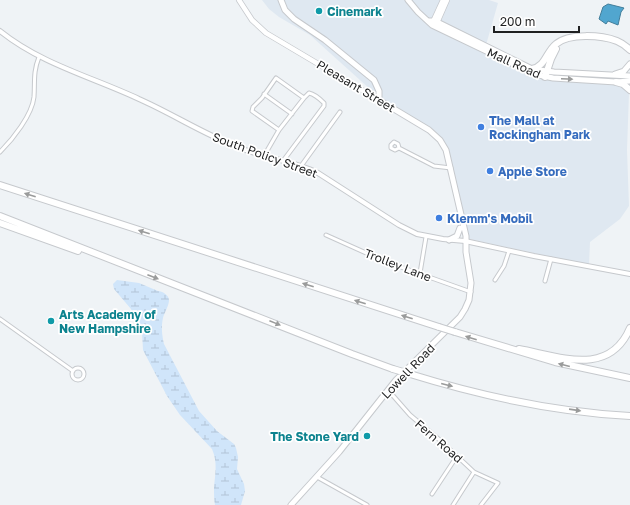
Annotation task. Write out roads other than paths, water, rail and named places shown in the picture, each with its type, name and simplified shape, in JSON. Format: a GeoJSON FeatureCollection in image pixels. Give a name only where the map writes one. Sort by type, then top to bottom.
{"type":"FeatureCollection","features":[{"type":"Feature","properties":{"kind":"highway"},"geometry":{"type":"LineString","coordinates":[[532,68],[542,64],[556,44],[580,36],[608,38],[618,41],[630,50]]}},
{"type":"Feature","properties":{"kind":"highway"},"geometry":{"type":"LineString","coordinates":[[546,74],[556,50],[568,39]]}},
{"type":"Feature","properties":{"kind":"highway"},"geometry":{"type":"LineString","coordinates":[[616,82],[623,84],[630,90]]}},
{"type":"Feature","properties":{"kind":"highway"},"geometry":{"type":"LineString","coordinates":[[0,185],[487,343],[554,362],[630,378]]}},
{"type":"Feature","properties":{"kind":"highway"},"geometry":{"type":"LineString","coordinates":[[0,216],[393,369],[470,391],[535,404],[584,412],[630,416]]}},
{"type":"Feature","properties":{"kind":"highway"},"geometry":{"type":"LineString","coordinates":[[0,223],[140,271]]}},
{"type":"Feature","properties":{"kind":"highway"},"geometry":{"type":"LineString","coordinates":[[487,343],[574,360],[585,360],[601,357],[611,352],[625,338],[630,328]]}},
{"type":"Feature","properties":{"kind":"main road","name":"Pleasant Street"},"geometry":{"type":"LineString","coordinates":[[239,0],[252,20],[266,33],[437,136],[446,150],[451,168],[453,185],[466,241]]}},
{"type":"Feature","properties":{"kind":"main road"},"geometry":{"type":"LineString","coordinates":[[281,0],[286,10],[294,19],[325,40],[374,80],[379,91],[379,100]]}},
{"type":"Feature","properties":{"kind":"main road","name":"Mall Road"},"geometry":{"type":"LineString","coordinates":[[408,0],[420,14],[433,23],[525,70],[546,74],[616,82],[630,81]]}},
{"type":"Feature","properties":{"kind":"main road"},"geometry":{"type":"LineString","coordinates":[[433,23],[443,0]]}},
{"type":"Feature","properties":{"kind":"main road"},"geometry":{"type":"LineString","coordinates":[[433,23],[447,0]]}},
{"type":"Feature","properties":{"kind":"main road","name":"Mall Road"},"geometry":{"type":"LineString","coordinates":[[433,23],[546,74],[630,76]]}},
{"type":"Feature","properties":{"kind":"main road"},"geometry":{"type":"LineString","coordinates":[[612,75],[624,71],[630,64]]}},
{"type":"Feature","properties":{"kind":"main road","name":"Pleasant Street"},"geometry":{"type":"LineString","coordinates":[[453,185],[452,190],[460,228],[466,241]]}},
{"type":"Feature","properties":{"kind":"main road"},"geometry":{"type":"LineString","coordinates":[[449,240],[457,236],[460,228]]}},
{"type":"Feature","properties":{"kind":"main road","name":"Lowell Road"},"geometry":{"type":"LineString","coordinates":[[291,505],[347,442],[400,375],[457,321],[465,309],[471,292],[466,241]]}},
{"type":"Feature","properties":{"kind":"street","name":"South Policy Street"},"geometry":{"type":"LineString","coordinates":[[0,31],[16,44],[40,57],[137,98],[229,144],[264,156],[301,166],[318,173],[407,230],[426,237],[466,241],[509,251],[630,274]]}},
{"type":"Feature","properties":{"kind":"street"},"geometry":{"type":"LineString","coordinates":[[0,155],[26,119],[34,96],[34,72],[40,57]]}},
{"type":"Feature","properties":{"kind":"street"},"geometry":{"type":"LineString","coordinates":[[279,130],[252,110],[253,107],[276,78],[304,98]]}},
{"type":"Feature","properties":{"kind":"street"},"geometry":{"type":"LineString","coordinates":[[264,156],[279,130],[304,98],[309,93],[312,94],[321,100],[324,103],[324,106],[283,161]]}},
{"type":"Feature","properties":{"kind":"street"},"geometry":{"type":"LineString","coordinates":[[264,94],[292,114]]}},
{"type":"Feature","properties":{"kind":"street"},"geometry":{"type":"LineString","coordinates":[[301,166],[340,112]]}},
{"type":"Feature","properties":{"kind":"street"},"geometry":{"type":"LineString","coordinates":[[0,152],[8,143]]}},
{"type":"Feature","properties":{"kind":"street"},"geometry":{"type":"LineString","coordinates":[[399,148],[434,166],[451,168]]}},
{"type":"Feature","properties":{"kind":"street","name":"Trolley Lane"},"geometry":{"type":"LineString","coordinates":[[326,235],[384,261],[471,292]]}},
{"type":"Feature","properties":{"kind":"street"},"geometry":{"type":"LineString","coordinates":[[420,273],[426,237]]}},
{"type":"Feature","properties":{"kind":"street"},"geometry":{"type":"LineString","coordinates":[[495,280],[504,266],[509,251]]}},
{"type":"Feature","properties":{"kind":"street"},"geometry":{"type":"LineString","coordinates":[[545,281],[551,259]]}},
{"type":"Feature","properties":{"kind":"street"},"geometry":{"type":"LineString","coordinates":[[550,267],[558,260]]}},
{"type":"Feature","properties":{"kind":"street"},"geometry":{"type":"LineString","coordinates":[[0,319],[73,370]]}},
{"type":"Feature","properties":{"kind":"street","name":"Fern Road"},"geometry":{"type":"LineString","coordinates":[[388,390],[410,415],[474,472],[498,483],[481,505]]}},
{"type":"Feature","properties":{"kind":"street"},"geometry":{"type":"LineString","coordinates":[[432,494],[457,456]]}},
{"type":"Feature","properties":{"kind":"street"},"geometry":{"type":"LineString","coordinates":[[453,505],[474,472]]}},
{"type":"Feature","properties":{"kind":"street"},"geometry":{"type":"LineString","coordinates":[[317,477],[367,505]]}},
{"type":"Feature","properties":{"kind":"water"},"geometry":{"type":"Polygon","coordinates":[[[608,4],[624,8],[621,12],[618,25],[608,21],[606,24],[599,19],[603,7],[608,4]]]}},
{"type":"Feature","properties":{"kind":"place","name":"Cinemark"},"geometry":{"type":"Point","coordinates":[319,11]}},
{"type":"Feature","properties":{"kind":"place","name":"The Mall at Rockingham Park"},"geometry":{"type":"Point","coordinates":[481,127]}},
{"type":"Feature","properties":{"kind":"place","name":"Apple Store"},"geometry":{"type":"Point","coordinates":[490,171]}},
{"type":"Feature","properties":{"kind":"place","name":"Klemm's Mobil"},"geometry":{"type":"Point","coordinates":[439,218]}},
{"type":"Feature","properties":{"kind":"place","name":"Arts Academy of New Hampshire"},"geometry":{"type":"Point","coordinates":[51,321]}},
{"type":"Feature","properties":{"kind":"place","name":"The Stone Yard"},"geometry":{"type":"Point","coordinates":[367,436]}}]}
